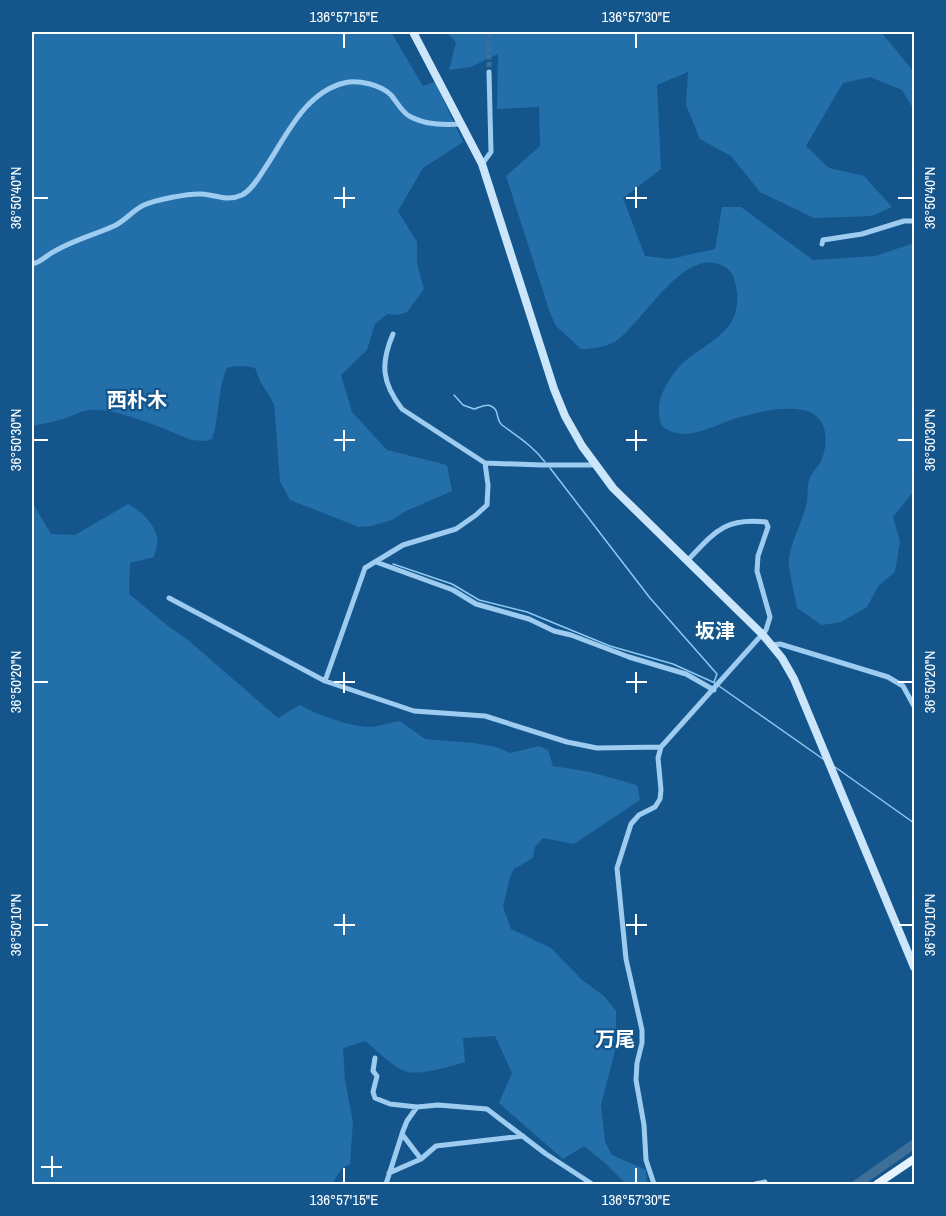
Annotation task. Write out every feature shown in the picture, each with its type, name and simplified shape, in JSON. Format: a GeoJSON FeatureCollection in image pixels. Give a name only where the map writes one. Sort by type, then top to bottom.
{"type":"FeatureCollection","features":[{"type":"Feature","properties":{"kind":"main road"},"geometry":{"type":"LineString","coordinates":[[877,1185],[914,1162]]}},
{"type":"Feature","properties":{"kind":"street"},"geometry":{"type":"LineString","coordinates":[[413,32],[482,164],[554,389],[566,416],[613,488],[763,635],[782,658],[794,679],[828,758],[915,968]]}},
{"type":"Feature","properties":{"kind":"street"},"geometry":{"type":"LineString","coordinates":[[482,164],[491,152],[489,72]]}},
{"type":"Feature","properties":{"kind":"street"},"geometry":{"type":"LineString","coordinates":[[32,264],[40,262],[51,252],[78,239],[115,226],[143,206],[188,194],[203,194],[221,199],[241,195],[251,188],[293,122],[309,104],[345,82],[359,82],[389,93],[406,114],[416,119],[433,124],[462,124]]}},
{"type":"Feature","properties":{"kind":"street"},"geometry":{"type":"LineString","coordinates":[[822,244],[823,240],[862,234],[904,221],[915,221]]}},
{"type":"Feature","properties":{"kind":"street"},"geometry":{"type":"LineString","coordinates":[[393,334],[384,357],[384,368],[393,397],[402,410],[485,463],[550,466],[596,465]]}},
{"type":"Feature","properties":{"kind":"street"},"geometry":{"type":"LineString","coordinates":[[325,681],[365,568],[403,545],[456,529],[476,515],[487,505],[488,485],[485,463]]}},
{"type":"Feature","properties":{"kind":"street"},"geometry":{"type":"LineString","coordinates":[[654,1185],[646,1160],[644,1125],[636,1080],[642,1030],[626,958],[617,868],[630,824],[639,815],[655,807],[660,800],[658,758],[661,747],[721,683],[766,630],[770,617],[757,571],[758,556],[768,527],[766,522],[729,524],[717,530],[687,561]]}},
{"type":"Feature","properties":{"kind":"street"},"geometry":{"type":"LineString","coordinates":[[376,562],[453,590],[476,604],[529,619],[554,631],[686,674],[715,689]]}},
{"type":"Feature","properties":{"kind":"street"},"geometry":{"type":"LineString","coordinates":[[169,598],[325,681],[414,711],[485,716],[567,742],[597,748],[661,747]]}},
{"type":"Feature","properties":{"kind":"street"},"geometry":{"type":"LineString","coordinates":[[771,645],[780,644],[791,647],[888,677],[903,686],[915,706]]}},
{"type":"Feature","properties":{"kind":"street"},"geometry":{"type":"LineString","coordinates":[[375,1058],[373,1071],[377,1076],[373,1092],[375,1098],[390,1104],[417,1107],[433,1105],[481,1107],[496,1114],[546,1154],[592,1185]]}},
{"type":"Feature","properties":{"kind":"street"},"geometry":{"type":"LineString","coordinates":[[387,1185],[407,1121],[417,1107]]}},
{"type":"Feature","properties":{"kind":"street"},"geometry":{"type":"LineString","coordinates":[[402,1134],[421,1159]]}},
{"type":"Feature","properties":{"kind":"street"},"geometry":{"type":"LineString","coordinates":[[389,1173],[421,1159],[436,1146],[524,1136]]}},
{"type":"Feature","properties":{"kind":"street"},"geometry":{"type":"LineString","coordinates":[[754,1185],[765,1182]]}},
{"type":"Feature","properties":{"kind":"shaded area"},"geometry":{"type":"Polygon","coordinates":[[[32,32],[391,32],[423,86],[435,82],[463,142],[423,168],[398,211],[417,242],[417,263],[424,289],[407,312],[397,315],[387,314],[375,324],[367,350],[341,375],[352,412],[387,450],[447,465],[452,491],[406,511],[392,520],[359,527],[290,500],[280,481],[274,404],[255,368],[237,366],[227,368],[212,439],[205,441],[192,440],[141,420],[101,410],[86,411],[32,426],[32,32]]]}},
{"type":"Feature","properties":{"kind":"shaded area"},"geometry":{"type":"Polygon","coordinates":[[[446,32],[881,32],[914,72],[914,110],[902,90],[870,77],[843,83],[806,146],[829,168],[864,176],[892,207],[872,216],[814,218],[760,192],[731,156],[700,139],[686,105],[688,72],[657,85],[661,169],[623,198],[645,256],[670,259],[715,249],[722,207],[741,207],[813,260],[875,256],[914,243],[914,491],[893,517],[900,541],[895,572],[879,585],[867,607],[841,622],[822,625],[797,608],[789,559],[807,502],[809,480],[824,453],[826,437],[822,423],[817,417],[803,410],[772,410],[684,434],[666,429],[661,423],[660,400],[674,373],[684,362],[722,333],[733,318],[737,297],[731,273],[725,267],[710,263],[695,266],[680,275],[666,288],[616,341],[600,347],[581,349],[556,326],[550,313],[506,176],[540,146],[539,107],[497,109],[498,54],[471,67],[449,70],[456,42],[446,32]]]}},
{"type":"Feature","properties":{"kind":"shaded area"},"geometry":{"type":"Polygon","coordinates":[[[32,502],[51,534],[75,535],[128,504],[142,513],[153,527],[157,545],[154,557],[130,563],[129,594],[188,640],[278,718],[300,705],[334,720],[354,725],[372,727],[400,721],[425,739],[474,743],[496,747],[510,753],[539,746],[548,750],[553,766],[590,772],[637,785],[640,800],[574,844],[543,838],[535,847],[533,858],[514,869],[503,907],[511,929],[551,948],[582,980],[604,996],[616,1011],[616,1047],[601,1105],[605,1142],[612,1155],[646,1170],[647,1184],[626,1184],[584,1146],[563,1159],[499,1103],[512,1073],[495,1036],[463,1038],[465,1062],[414,1073],[397,1067],[365,1041],[343,1048],[345,1080],[353,1122],[350,1164],[342,1168],[332,1184],[32,1184],[32,502]]]}},
{"type":"Feature","properties":{"kind":"waterway"},"geometry":{"type":"LineString","coordinates":[[454,395],[463,405],[474,409],[487,405],[494,408],[502,425],[530,446],[545,462]]}},
{"type":"Feature","properties":{"kind":"waterway"},"geometry":{"type":"LineString","coordinates":[[550,468],[650,598],[717,674],[714,682]]}},
{"type":"Feature","properties":{"kind":"waterway"},"geometry":{"type":"LineString","coordinates":[[393,564],[452,584],[479,600],[527,612],[610,646],[673,664],[715,683]]}},
{"type":"Feature","properties":{"kind":"waterway"},"geometry":{"type":"LineString","coordinates":[[719,686],[823,759]]}},
{"type":"Feature","properties":{"kind":"waterway"},"geometry":{"type":"LineString","coordinates":[[835,767],[914,823]]}},
{"type":"Feature","properties":{"kind":"waterway"},"geometry":{"type":"LineString","coordinates":[[857,1184],[914,1144]]}},
{"type":"Feature","properties":{"kind":"tunnel"},"geometry":{"type":"LineString","coordinates":[[489,32],[489,72]]}},
{"type":"Feature","properties":{"kind":"district","name":"西朴木"},"geometry":{"type":"Point","coordinates":[137,400]}},
{"type":"Feature","properties":{"kind":"district","name":"坂津"},"geometry":{"type":"Point","coordinates":[715,631]}},
{"type":"Feature","properties":{"kind":"district","name":"万尾"},"geometry":{"type":"Point","coordinates":[615,1039]}}]}
